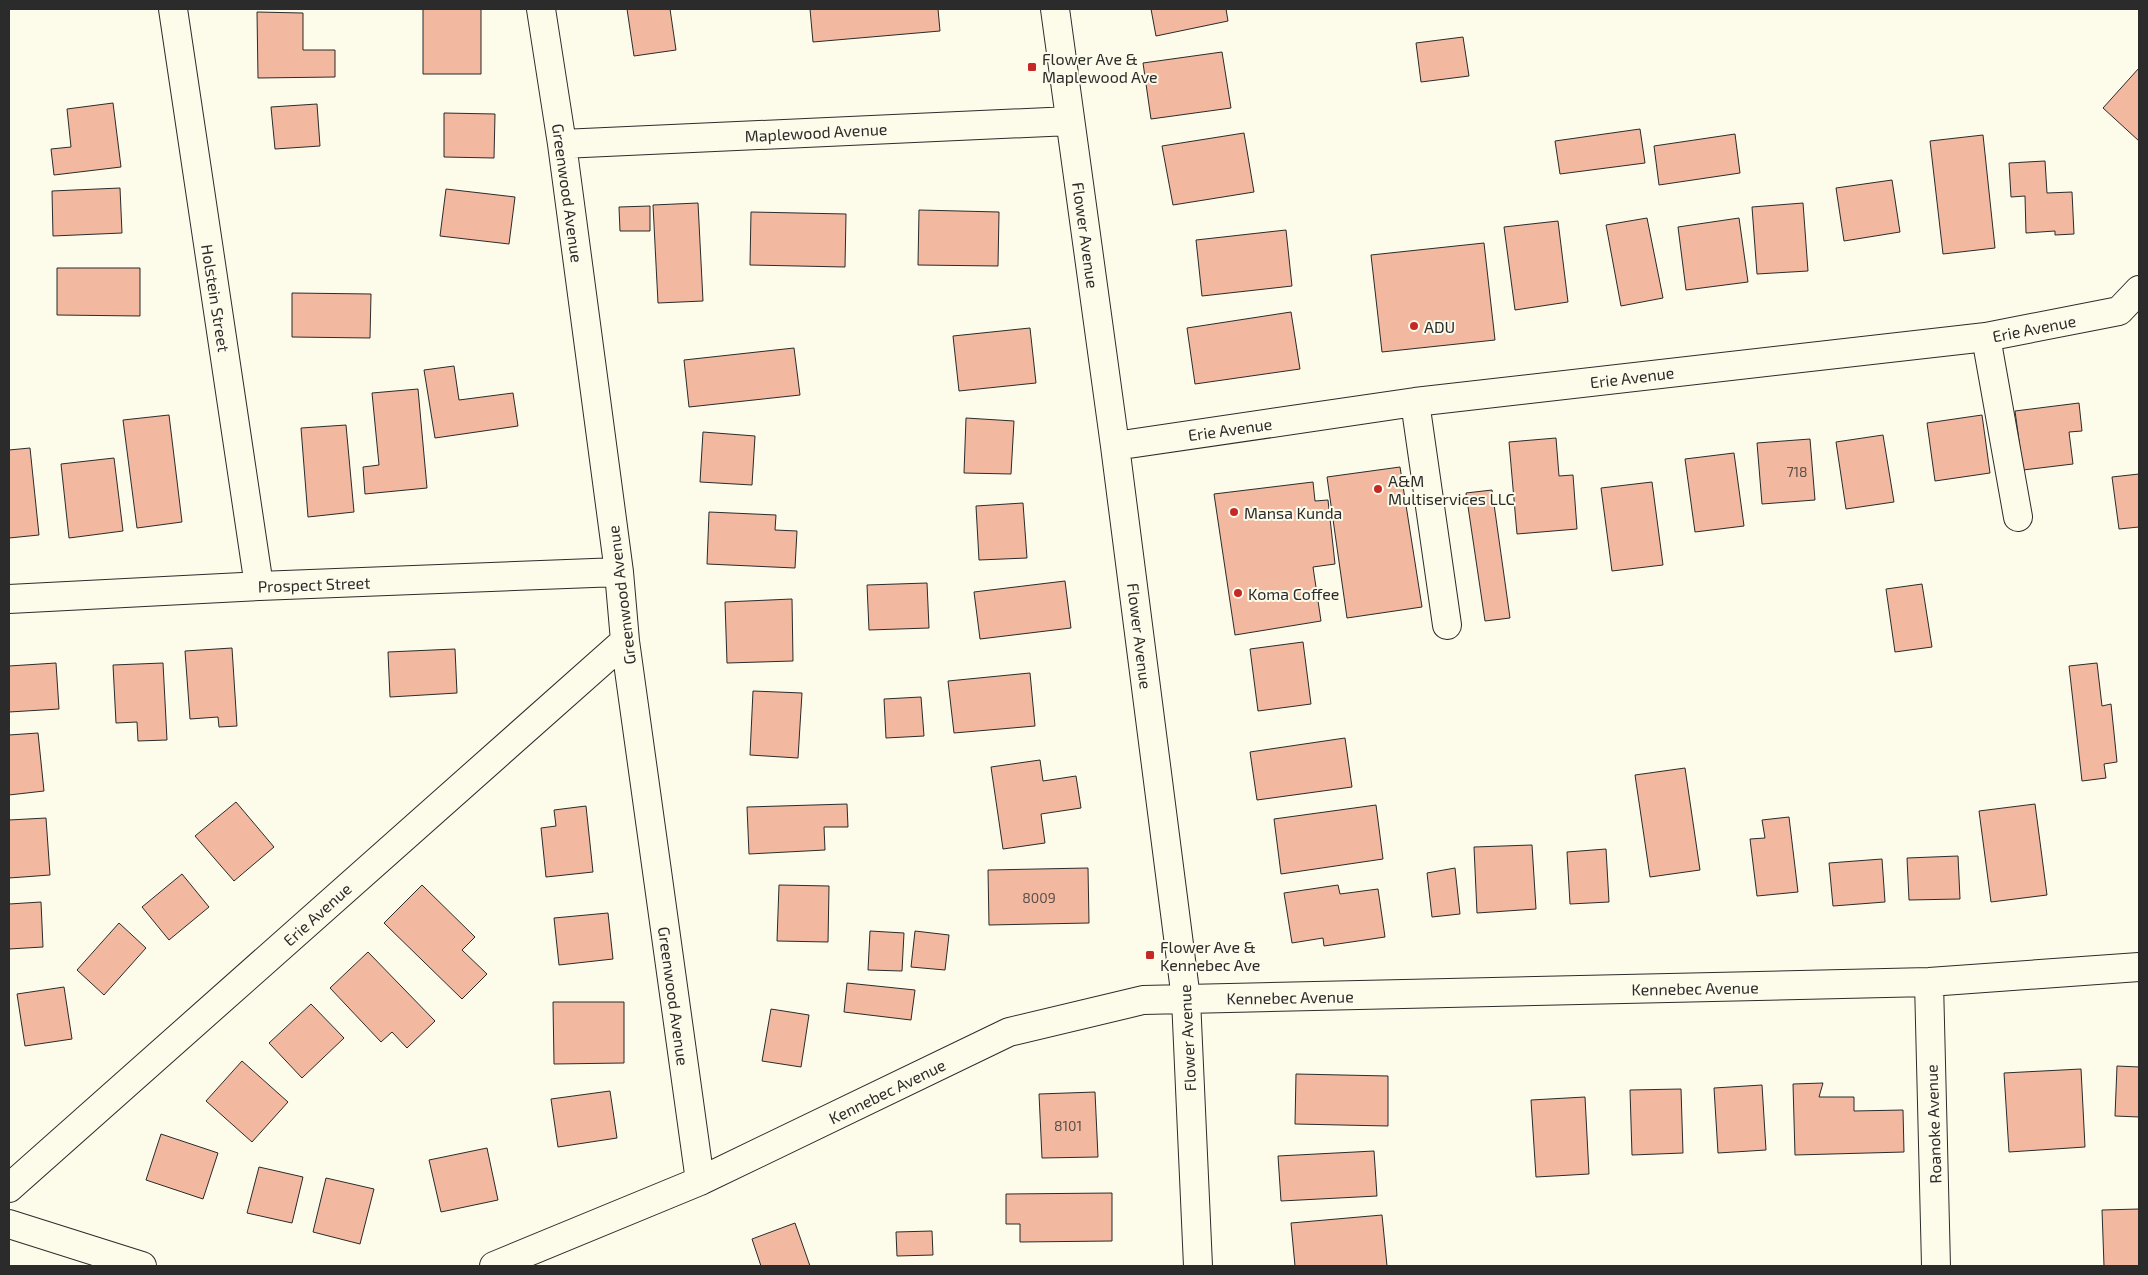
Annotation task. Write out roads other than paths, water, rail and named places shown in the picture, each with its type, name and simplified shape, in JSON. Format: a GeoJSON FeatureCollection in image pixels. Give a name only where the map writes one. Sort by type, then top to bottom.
{"type":"FeatureCollection","features":[{"type":"Feature","properties":{"kind":"street","name":"Holstein Street"},"geometry":{"type":"LineString","coordinates":[[173,9],[259,586]]}},
{"type":"Feature","properties":{"kind":"street","name":"Greenwood Avenue"},"geometry":{"type":"LineString","coordinates":[[541,9],[562,144],[619,572],[626,641],[700,1181]]}},
{"type":"Feature","properties":{"kind":"street","name":"Flower Avenue"},"geometry":{"type":"LineString","coordinates":[[1055,9],[1115,446],[1186,999],[1198,1266]]}},
{"type":"Feature","properties":{"kind":"street","name":"Maplewood Avenue"},"geometry":{"type":"LineString","coordinates":[[562,144],[1070,121]]}},
{"type":"Feature","properties":{"kind":"street","name":"Erie Avenue"},"geometry":{"type":"LineString","coordinates":[[1115,446],[1415,402],[1986,337],[2119,311],[2139,290]]}},
{"type":"Feature","properties":{"kind":"street"},"geometry":{"type":"LineString","coordinates":[[1986,337],[2018,517]]}},
{"type":"Feature","properties":{"kind":"street"},"geometry":{"type":"LineString","coordinates":[[1415,402],[1447,625]]}},
{"type":"Feature","properties":{"kind":"street","name":"Prospect Street"},"geometry":{"type":"LineString","coordinates":[[9,599],[259,586],[619,572]]}},
{"type":"Feature","properties":{"kind":"street","name":"Erie Avenue"},"geometry":{"type":"LineString","coordinates":[[9,1188],[626,641]]}},
{"type":"Feature","properties":{"kind":"street","name":"Kennebec Avenue"},"geometry":{"type":"LineString","coordinates":[[494,1266],[700,1181],[1009,1032],[1143,1000],[1929,982],[2139,967]]}},
{"type":"Feature","properties":{"kind":"street","name":"Roanoke Avenue"},"geometry":{"type":"LineString","coordinates":[[1929,982],[1936,1266]]}},
{"type":"Feature","properties":{"kind":"street"},"geometry":{"type":"LineString","coordinates":[[9,1224],[142,1266]]}},
{"type":"Feature","properties":{"kind":"place","name":"Flower Ave & Maplewood Ave"},"geometry":{"type":"Point","coordinates":[1032,67]}},
{"type":"Feature","properties":{"kind":"place","name":"ADU"},"geometry":{"type":"Point","coordinates":[1414,326]}},
{"type":"Feature","properties":{"kind":"place","name":"A&M Multiservices LLC"},"geometry":{"type":"Point","coordinates":[1378,489]}},
{"type":"Feature","properties":{"kind":"place","name":"Mansa Kunda"},"geometry":{"type":"Point","coordinates":[1234,512]}},
{"type":"Feature","properties":{"kind":"place","name":"Koma Coffee"},"geometry":{"type":"Point","coordinates":[1238,593]}},
{"type":"Feature","properties":{"kind":"place","name":"Flower Ave & Kennebec Ave"},"geometry":{"type":"Point","coordinates":[1150,955]}}]}
